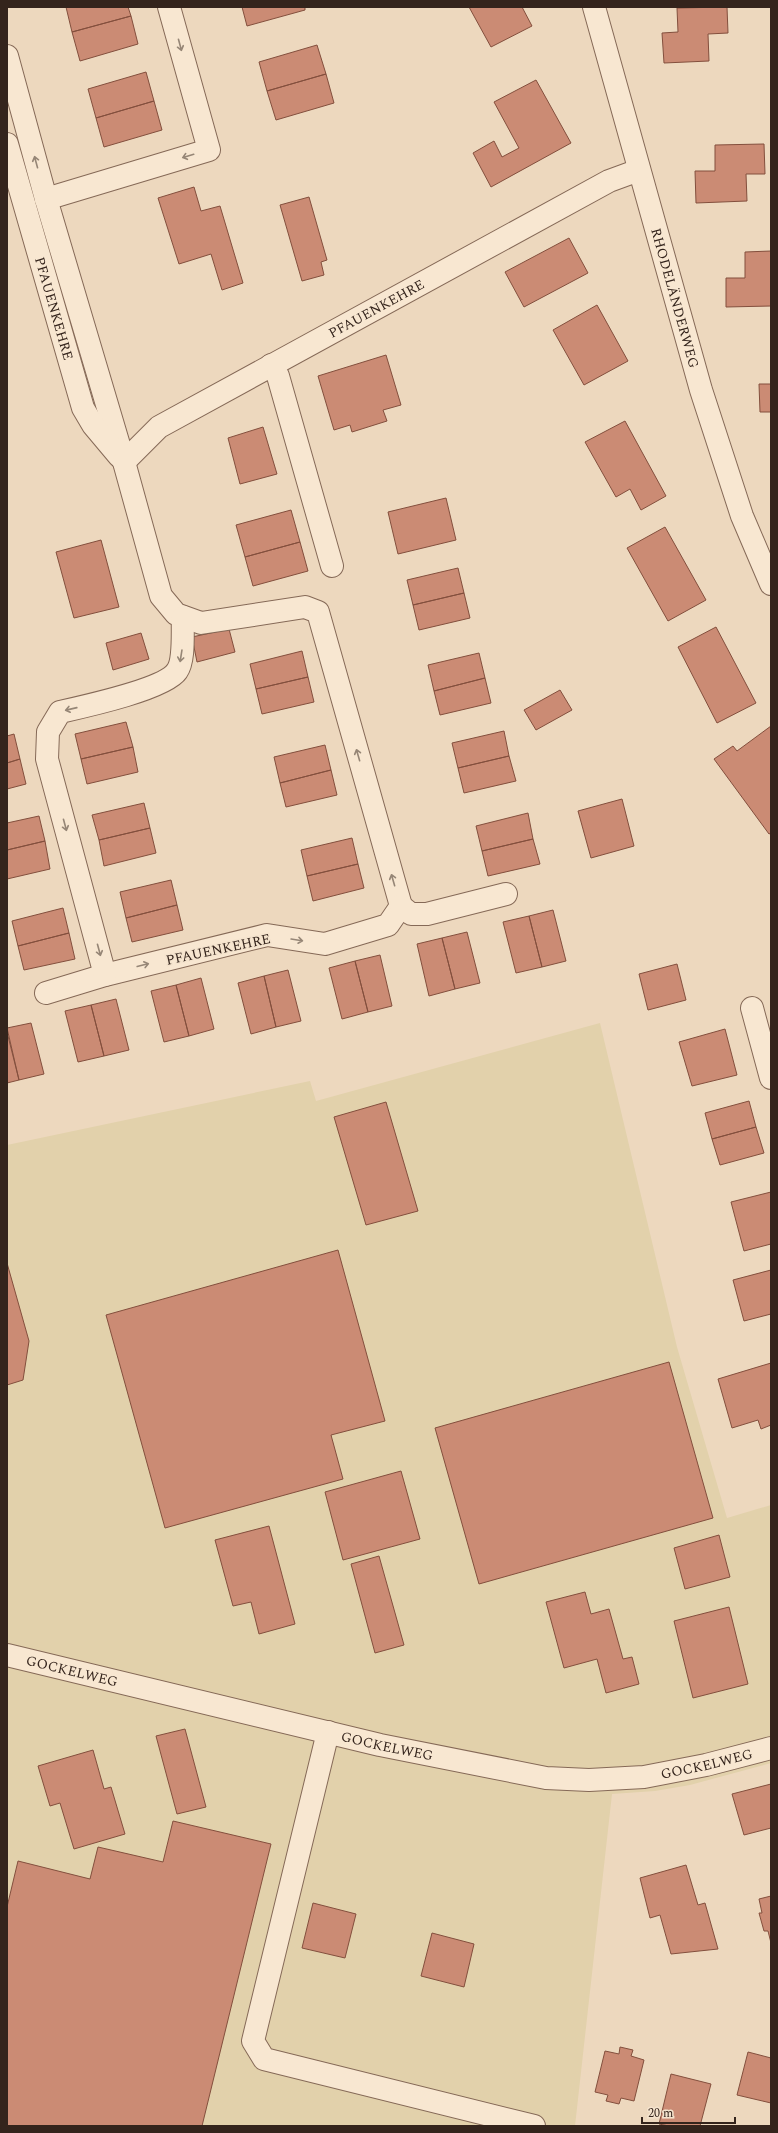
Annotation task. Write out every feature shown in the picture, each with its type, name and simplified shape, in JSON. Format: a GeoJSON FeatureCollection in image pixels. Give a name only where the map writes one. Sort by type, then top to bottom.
{"type":"FeatureCollection","features":[{"type":"Feature","properties":{"kind":"street"},"geometry":{"type":"LineString","coordinates":[[46,199],[208,150],[169,7]]}},
{"type":"Feature","properties":{"kind":"street","name":"RHODELÄNDERWEG"},"geometry":{"type":"LineString","coordinates":[[594,7],[639,170],[721,454],[742,516],[771,584]]}},
{"type":"Feature","properties":{"kind":"street","name":"PFAUENKEHRE"},"geometry":{"type":"LineString","coordinates":[[7,56],[46,199],[124,462],[161,596],[176,614],[201,623],[305,607],[318,612],[401,906],[388,925],[325,944],[267,935],[105,975],[46,993]]}},
{"type":"Feature","properties":{"kind":"street","name":"PFAUENKEHRE"},"geometry":{"type":"LineString","coordinates":[[7,144],[83,408],[92,425],[124,462]]}},
{"type":"Feature","properties":{"kind":"street","name":"PFAUENKEHRE"},"geometry":{"type":"LineString","coordinates":[[124,462],[159,427],[609,181],[639,170]]}},
{"type":"Feature","properties":{"kind":"street"},"geometry":{"type":"LineString","coordinates":[[271,365],[278,376],[332,566]]}},
{"type":"Feature","properties":{"kind":"street"},"geometry":{"type":"LineString","coordinates":[[105,975],[47,759],[48,732],[60,712],[164,682],[178,671],[182,654],[183,617]]}},
{"type":"Feature","properties":{"kind":"street"},"geometry":{"type":"LineString","coordinates":[[401,906],[411,914],[427,914],[506,894]]}},
{"type":"Feature","properties":{"kind":"street"},"geometry":{"type":"LineString","coordinates":[[752,1008],[771,1078]]}},
{"type":"Feature","properties":{"kind":"street","name":"GOCKELWEG"},"geometry":{"type":"LineString","coordinates":[[7,1655],[328,1732],[469,1764],[546,1778],[589,1780],[644,1777],[706,1765],[771,1748]]}},
{"type":"Feature","properties":{"kind":"street"},"geometry":{"type":"LineString","coordinates":[[328,1732],[253,2041],[264,2059],[534,2126]]}},
{"type":"Feature","properties":{"kind":"shaded area"},"geometry":{"type":"Polygon","coordinates":[[[600,1023],[677,1347],[727,1518],[771,1505],[771,1763],[690,1785],[655,1791],[612,1794],[575,2126],[7,2126],[7,1145],[310,1081],[316,1101],[600,1023]]]}},
{"type":"Feature","properties":{"kind":"building"},"geometry":{"type":"Polygon","coordinates":[[[66,7],[128,7],[131,16],[72,32],[66,7]]]}},
{"type":"Feature","properties":{"kind":"building"},"geometry":{"type":"Polygon","coordinates":[[[242,7],[305,7],[305,10],[247,26],[242,7]]]}},
{"type":"Feature","properties":{"kind":"building"},"geometry":{"type":"Polygon","coordinates":[[[469,7],[522,7],[532,26],[491,47],[469,7]]]}},
{"type":"Feature","properties":{"kind":"building"},"geometry":{"type":"Polygon","coordinates":[[[727,7],[728,33],[708,34],[709,61],[664,63],[662,33],[678,32],[677,8],[727,7]]]}},
{"type":"Feature","properties":{"kind":"building"},"geometry":{"type":"Polygon","coordinates":[[[131,16],[138,44],[80,61],[72,32],[131,16]]]}},
{"type":"Feature","properties":{"kind":"building"},"geometry":{"type":"Polygon","coordinates":[[[317,45],[326,74],[267,91],[259,62],[317,45]]]}},
{"type":"Feature","properties":{"kind":"building"},"geometry":{"type":"Polygon","coordinates":[[[146,72],[154,101],[96,118],[88,89],[146,72]]]}},
{"type":"Feature","properties":{"kind":"building"},"geometry":{"type":"Polygon","coordinates":[[[326,74],[334,103],[276,120],[267,91],[326,74]]]}},
{"type":"Feature","properties":{"kind":"building"},"geometry":{"type":"Polygon","coordinates":[[[536,80],[571,143],[491,187],[473,153],[494,141],[502,157],[519,148],[494,102],[536,80]]]}},
{"type":"Feature","properties":{"kind":"building"},"geometry":{"type":"Polygon","coordinates":[[[154,101],[162,130],[104,147],[96,118],[154,101]]]}},
{"type":"Feature","properties":{"kind":"building"},"geometry":{"type":"Polygon","coordinates":[[[764,144],[765,174],[746,174],[747,201],[696,203],[695,171],[715,171],[715,145],[764,144]]]}},
{"type":"Feature","properties":{"kind":"building"},"geometry":{"type":"Polygon","coordinates":[[[194,187],[201,211],[220,206],[243,283],[222,290],[211,254],[179,264],[158,198],[194,187]]]}},
{"type":"Feature","properties":{"kind":"building"},"geometry":{"type":"Polygon","coordinates":[[[309,197],[327,260],[321,262],[324,275],[302,281],[280,205],[309,197]]]}},
{"type":"Feature","properties":{"kind":"building"},"geometry":{"type":"Polygon","coordinates":[[[569,238],[588,273],[524,307],[505,272],[569,238]]]}},
{"type":"Feature","properties":{"kind":"building"},"geometry":{"type":"Polygon","coordinates":[[[771,251],[771,306],[726,307],[726,278],[745,278],[745,252],[771,251]]]}},
{"type":"Feature","properties":{"kind":"building"},"geometry":{"type":"Polygon","coordinates":[[[597,305],[628,361],[584,385],[553,330],[597,305]]]}},
{"type":"Feature","properties":{"kind":"building"},"geometry":{"type":"Polygon","coordinates":[[[386,355],[401,405],[383,410],[387,421],[352,432],[350,425],[334,430],[318,376],[386,355]]]}},
{"type":"Feature","properties":{"kind":"building"},"geometry":{"type":"Polygon","coordinates":[[[759,384],[771,384],[771,412],[760,412],[759,384]]]}},
{"type":"Feature","properties":{"kind":"building"},"geometry":{"type":"Polygon","coordinates":[[[625,421],[666,496],[641,510],[630,489],[616,497],[585,442],[625,421]]]}},
{"type":"Feature","properties":{"kind":"building"},"geometry":{"type":"Polygon","coordinates":[[[263,427],[277,474],[240,484],[228,438],[263,427]]]}},
{"type":"Feature","properties":{"kind":"building"},"geometry":{"type":"Polygon","coordinates":[[[446,498],[456,540],[398,554],[388,512],[446,498]]]}},
{"type":"Feature","properties":{"kind":"building"},"geometry":{"type":"Polygon","coordinates":[[[291,510],[300,542],[245,557],[236,525],[291,510]]]}},
{"type":"Feature","properties":{"kind":"building"},"geometry":{"type":"Polygon","coordinates":[[[665,527],[706,600],[668,621],[627,548],[665,527]]]}},
{"type":"Feature","properties":{"kind":"building"},"geometry":{"type":"Polygon","coordinates":[[[101,540],[119,607],[74,618],[56,552],[101,540]]]}},
{"type":"Feature","properties":{"kind":"building"},"geometry":{"type":"Polygon","coordinates":[[[300,542],[308,571],[253,586],[245,557],[300,542]]]}},
{"type":"Feature","properties":{"kind":"building"},"geometry":{"type":"Polygon","coordinates":[[[458,568],[464,593],[413,605],[407,580],[458,568]]]}},
{"type":"Feature","properties":{"kind":"building"},"geometry":{"type":"Polygon","coordinates":[[[464,593],[470,618],[419,630],[413,605],[464,593]]]}},
{"type":"Feature","properties":{"kind":"building"},"geometry":{"type":"Polygon","coordinates":[[[716,627],[756,703],[717,723],[678,647],[716,627]]]}},
{"type":"Feature","properties":{"kind":"building"},"geometry":{"type":"Polygon","coordinates":[[[229,629],[235,652],[197,662],[192,637],[229,629]]]}},
{"type":"Feature","properties":{"kind":"building"},"geometry":{"type":"Polygon","coordinates":[[[141,633],[149,659],[113,670],[106,643],[141,633]]]}},
{"type":"Feature","properties":{"kind":"building"},"geometry":{"type":"Polygon","coordinates":[[[302,651],[308,677],[256,689],[250,664],[302,651]]]}},
{"type":"Feature","properties":{"kind":"building"},"geometry":{"type":"Polygon","coordinates":[[[479,653],[485,678],[434,691],[428,665],[479,653]]]}},
{"type":"Feature","properties":{"kind":"building"},"geometry":{"type":"Polygon","coordinates":[[[308,677],[314,702],[262,714],[256,689],[308,677]]]}},
{"type":"Feature","properties":{"kind":"building"},"geometry":{"type":"Polygon","coordinates":[[[485,678],[491,703],[440,715],[434,691],[485,678]]]}},
{"type":"Feature","properties":{"kind":"building"},"geometry":{"type":"Polygon","coordinates":[[[560,690],[572,710],[536,730],[524,710],[560,690]]]}},
{"type":"Feature","properties":{"kind":"building"},"geometry":{"type":"Polygon","coordinates":[[[126,722],[133,747],[81,759],[75,734],[126,722]]]}},
{"type":"Feature","properties":{"kind":"building"},"geometry":{"type":"Polygon","coordinates":[[[771,726],[771,833],[769,834],[714,759],[733,746],[737,751],[771,726]]]}},
{"type":"Feature","properties":{"kind":"building"},"geometry":{"type":"Polygon","coordinates":[[[504,731],[509,756],[458,768],[452,743],[504,731]]]}},
{"type":"Feature","properties":{"kind":"building"},"geometry":{"type":"Polygon","coordinates":[[[14,734],[20,759],[7,763],[7,736],[14,734]]]}},
{"type":"Feature","properties":{"kind":"building"},"geometry":{"type":"Polygon","coordinates":[[[325,745],[331,770],[280,783],[274,757],[325,745]]]}},
{"type":"Feature","properties":{"kind":"building"},"geometry":{"type":"Polygon","coordinates":[[[133,747],[138,772],[87,784],[81,759],[133,747]]]}},
{"type":"Feature","properties":{"kind":"building"},"geometry":{"type":"Polygon","coordinates":[[[509,756],[516,781],[464,793],[458,768],[509,756]]]}},
{"type":"Feature","properties":{"kind":"building"},"geometry":{"type":"Polygon","coordinates":[[[20,759],[26,784],[7,789],[7,763],[20,759]]]}},
{"type":"Feature","properties":{"kind":"building"},"geometry":{"type":"Polygon","coordinates":[[[331,770],[337,795],[286,807],[280,783],[331,770]]]}},
{"type":"Feature","properties":{"kind":"building"},"geometry":{"type":"Polygon","coordinates":[[[622,799],[634,846],[591,858],[578,811],[622,799]]]}},
{"type":"Feature","properties":{"kind":"building"},"geometry":{"type":"Polygon","coordinates":[[[144,803],[150,828],[99,840],[92,815],[144,803]]]}},
{"type":"Feature","properties":{"kind":"building"},"geometry":{"type":"Polygon","coordinates":[[[528,813],[533,839],[482,851],[476,826],[528,813]]]}},
{"type":"Feature","properties":{"kind":"building"},"geometry":{"type":"Polygon","coordinates":[[[39,816],[45,841],[7,850],[7,823],[39,816]]]}},
{"type":"Feature","properties":{"kind":"building"},"geometry":{"type":"Polygon","coordinates":[[[150,828],[156,853],[104,866],[99,840],[150,828]]]}},
{"type":"Feature","properties":{"kind":"building"},"geometry":{"type":"Polygon","coordinates":[[[352,838],[358,864],[307,876],[301,850],[352,838]]]}},
{"type":"Feature","properties":{"kind":"building"},"geometry":{"type":"Polygon","coordinates":[[[533,839],[540,864],[488,876],[482,851],[533,839]]]}},
{"type":"Feature","properties":{"kind":"building"},"geometry":{"type":"Polygon","coordinates":[[[45,841],[50,869],[7,879],[7,850],[45,841]]]}},
{"type":"Feature","properties":{"kind":"building"},"geometry":{"type":"Polygon","coordinates":[[[358,864],[364,888],[313,901],[307,876],[358,864]]]}},
{"type":"Feature","properties":{"kind":"building"},"geometry":{"type":"Polygon","coordinates":[[[171,880],[177,905],[126,918],[120,892],[171,880]]]}},
{"type":"Feature","properties":{"kind":"building"},"geometry":{"type":"Polygon","coordinates":[[[177,905],[183,930],[132,942],[126,918],[177,905]]]}},
{"type":"Feature","properties":{"kind":"building"},"geometry":{"type":"Polygon","coordinates":[[[63,908],[69,933],[18,946],[12,921],[63,908]]]}},
{"type":"Feature","properties":{"kind":"building"},"geometry":{"type":"Polygon","coordinates":[[[553,910],[566,961],[542,967],[529,916],[553,910]]]}},
{"type":"Feature","properties":{"kind":"building"},"geometry":{"type":"Polygon","coordinates":[[[529,916],[542,967],[516,973],[503,922],[529,916]]]}},
{"type":"Feature","properties":{"kind":"building"},"geometry":{"type":"Polygon","coordinates":[[[467,932],[480,983],[455,989],[442,938],[467,932]]]}},
{"type":"Feature","properties":{"kind":"building"},"geometry":{"type":"Polygon","coordinates":[[[69,933],[75,959],[24,970],[18,946],[69,933]]]}},
{"type":"Feature","properties":{"kind":"building"},"geometry":{"type":"Polygon","coordinates":[[[442,938],[455,989],[429,996],[417,944],[442,938]]]}},
{"type":"Feature","properties":{"kind":"building"},"geometry":{"type":"Polygon","coordinates":[[[380,955],[392,1006],[368,1012],[355,961],[380,955]]]}},
{"type":"Feature","properties":{"kind":"building"},"geometry":{"type":"Polygon","coordinates":[[[355,961],[368,1012],[342,1019],[329,968],[355,961]]]}},
{"type":"Feature","properties":{"kind":"building"},"geometry":{"type":"Polygon","coordinates":[[[677,964],[686,1000],[648,1010],[639,974],[677,964]]]}},
{"type":"Feature","properties":{"kind":"building"},"geometry":{"type":"Polygon","coordinates":[[[288,970],[301,1021],[276,1027],[264,976],[288,970]]]}},
{"type":"Feature","properties":{"kind":"building"},"geometry":{"type":"Polygon","coordinates":[[[264,976],[276,1027],[251,1034],[238,983],[264,976]]]}},
{"type":"Feature","properties":{"kind":"building"},"geometry":{"type":"Polygon","coordinates":[[[201,978],[214,1029],[189,1036],[176,985],[201,978]]]}},
{"type":"Feature","properties":{"kind":"building"},"geometry":{"type":"Polygon","coordinates":[[[176,985],[189,1036],[164,1042],[151,991],[176,985]]]}},
{"type":"Feature","properties":{"kind":"building"},"geometry":{"type":"Polygon","coordinates":[[[116,999],[129,1050],[104,1056],[91,1005],[116,999]]]}},
{"type":"Feature","properties":{"kind":"building"},"geometry":{"type":"Polygon","coordinates":[[[91,1005],[104,1056],[78,1062],[65,1011],[91,1005]]]}},
{"type":"Feature","properties":{"kind":"building"},"geometry":{"type":"Polygon","coordinates":[[[31,1023],[44,1074],[19,1080],[7,1028],[31,1023]]]}},
{"type":"Feature","properties":{"kind":"building"},"geometry":{"type":"Polygon","coordinates":[[[725,1029],[737,1075],[692,1086],[679,1042],[725,1029]]]}},
{"type":"Feature","properties":{"kind":"building"},"geometry":{"type":"Polygon","coordinates":[[[7,1032],[19,1080],[7,1083],[7,1032]]]}},
{"type":"Feature","properties":{"kind":"building"},"geometry":{"type":"Polygon","coordinates":[[[749,1101],[756,1127],[712,1139],[705,1113],[749,1101]]]}},
{"type":"Feature","properties":{"kind":"building"},"geometry":{"type":"Polygon","coordinates":[[[386,1102],[418,1211],[366,1225],[334,1117],[386,1102]]]}},
{"type":"Feature","properties":{"kind":"building"},"geometry":{"type":"Polygon","coordinates":[[[756,1127],[764,1153],[720,1165],[712,1139],[756,1127]]]}},
{"type":"Feature","properties":{"kind":"building"},"geometry":{"type":"Polygon","coordinates":[[[771,1192],[771,1244],[744,1251],[731,1202],[771,1192]]]}},
{"type":"Feature","properties":{"kind":"building"},"geometry":{"type":"Polygon","coordinates":[[[338,1250],[385,1421],[331,1435],[343,1479],[165,1528],[106,1315],[338,1250]]]}},
{"type":"Feature","properties":{"kind":"building"},"geometry":{"type":"Polygon","coordinates":[[[7,1263],[29,1341],[23,1380],[7,1385],[7,1263]]]}},
{"type":"Feature","properties":{"kind":"building"},"geometry":{"type":"Polygon","coordinates":[[[771,1270],[771,1314],[744,1321],[733,1280],[771,1270]]]}},
{"type":"Feature","properties":{"kind":"building"},"geometry":{"type":"Polygon","coordinates":[[[669,1362],[713,1518],[479,1584],[435,1428],[669,1362]]]}},
{"type":"Feature","properties":{"kind":"building"},"geometry":{"type":"Polygon","coordinates":[[[771,1363],[771,1425],[761,1429],[758,1420],[732,1428],[718,1379],[771,1363]]]}},
{"type":"Feature","properties":{"kind":"building"},"geometry":{"type":"Polygon","coordinates":[[[401,1471],[420,1539],[343,1560],[325,1492],[401,1471]]]}},
{"type":"Feature","properties":{"kind":"building"},"geometry":{"type":"Polygon","coordinates":[[[269,1526],[295,1624],[259,1634],[251,1602],[233,1606],[215,1540],[269,1526]]]}},
{"type":"Feature","properties":{"kind":"building"},"geometry":{"type":"Polygon","coordinates":[[[719,1535],[730,1577],[685,1589],[674,1548],[719,1535]]]}},
{"type":"Feature","properties":{"kind":"building"},"geometry":{"type":"Polygon","coordinates":[[[379,1556],[404,1645],[375,1653],[351,1564],[379,1556]]]}},
{"type":"Feature","properties":{"kind":"building"},"geometry":{"type":"Polygon","coordinates":[[[585,1592],[591,1614],[609,1609],[623,1659],[632,1657],[639,1684],[606,1693],[597,1659],[564,1668],[546,1602],[585,1592]]]}},
{"type":"Feature","properties":{"kind":"building"},"geometry":{"type":"Polygon","coordinates":[[[729,1607],[748,1684],[693,1698],[674,1621],[729,1607]]]}},
{"type":"Feature","properties":{"kind":"building"},"geometry":{"type":"Polygon","coordinates":[[[185,1729],[206,1807],[177,1814],[156,1736],[185,1729]]]}},
{"type":"Feature","properties":{"kind":"building"},"geometry":{"type":"Polygon","coordinates":[[[93,1750],[104,1789],[111,1787],[125,1834],[74,1849],[60,1803],[50,1806],[38,1766],[93,1750]]]}},
{"type":"Feature","properties":{"kind":"building"},"geometry":{"type":"Polygon","coordinates":[[[771,1784],[771,1828],[744,1835],[732,1794],[771,1784]]]}},
{"type":"Feature","properties":{"kind":"building"},"geometry":{"type":"Polygon","coordinates":[[[173,1821],[271,1844],[202,2126],[7,2126],[7,1907],[18,1861],[90,1879],[98,1847],[163,1862],[173,1821]]]}},
{"type":"Feature","properties":{"kind":"building"},"geometry":{"type":"Polygon","coordinates":[[[686,1865],[698,1905],[705,1903],[718,1949],[671,1954],[660,1915],[650,1918],[640,1878],[686,1865]]]}},
{"type":"Feature","properties":{"kind":"building"},"geometry":{"type":"Polygon","coordinates":[[[771,1896],[771,1943],[768,1931],[764,1931],[759,1913],[762,1913],[759,1899],[771,1896]]]}},
{"type":"Feature","properties":{"kind":"building"},"geometry":{"type":"Polygon","coordinates":[[[313,1903],[356,1914],[345,1958],[302,1948],[313,1903]]]}},
{"type":"Feature","properties":{"kind":"building"},"geometry":{"type":"Polygon","coordinates":[[[432,1933],[474,1944],[464,1987],[421,1976],[432,1933]]]}},
{"type":"Feature","properties":{"kind":"building"},"geometry":{"type":"Polygon","coordinates":[[[620,2047],[633,2050],[631,2056],[644,2060],[634,2101],[621,2098],[619,2104],[606,2101],[608,2095],[595,2092],[605,2051],[619,2054],[620,2047]]]}},
{"type":"Feature","properties":{"kind":"building"},"geometry":{"type":"Polygon","coordinates":[[[748,2052],[771,2058],[771,2103],[737,2095],[748,2052]]]}},
{"type":"Feature","properties":{"kind":"building"},"geometry":{"type":"Polygon","coordinates":[[[671,2074],[711,2084],[700,2126],[669,2126],[659,2124],[671,2074]]]}}]}
